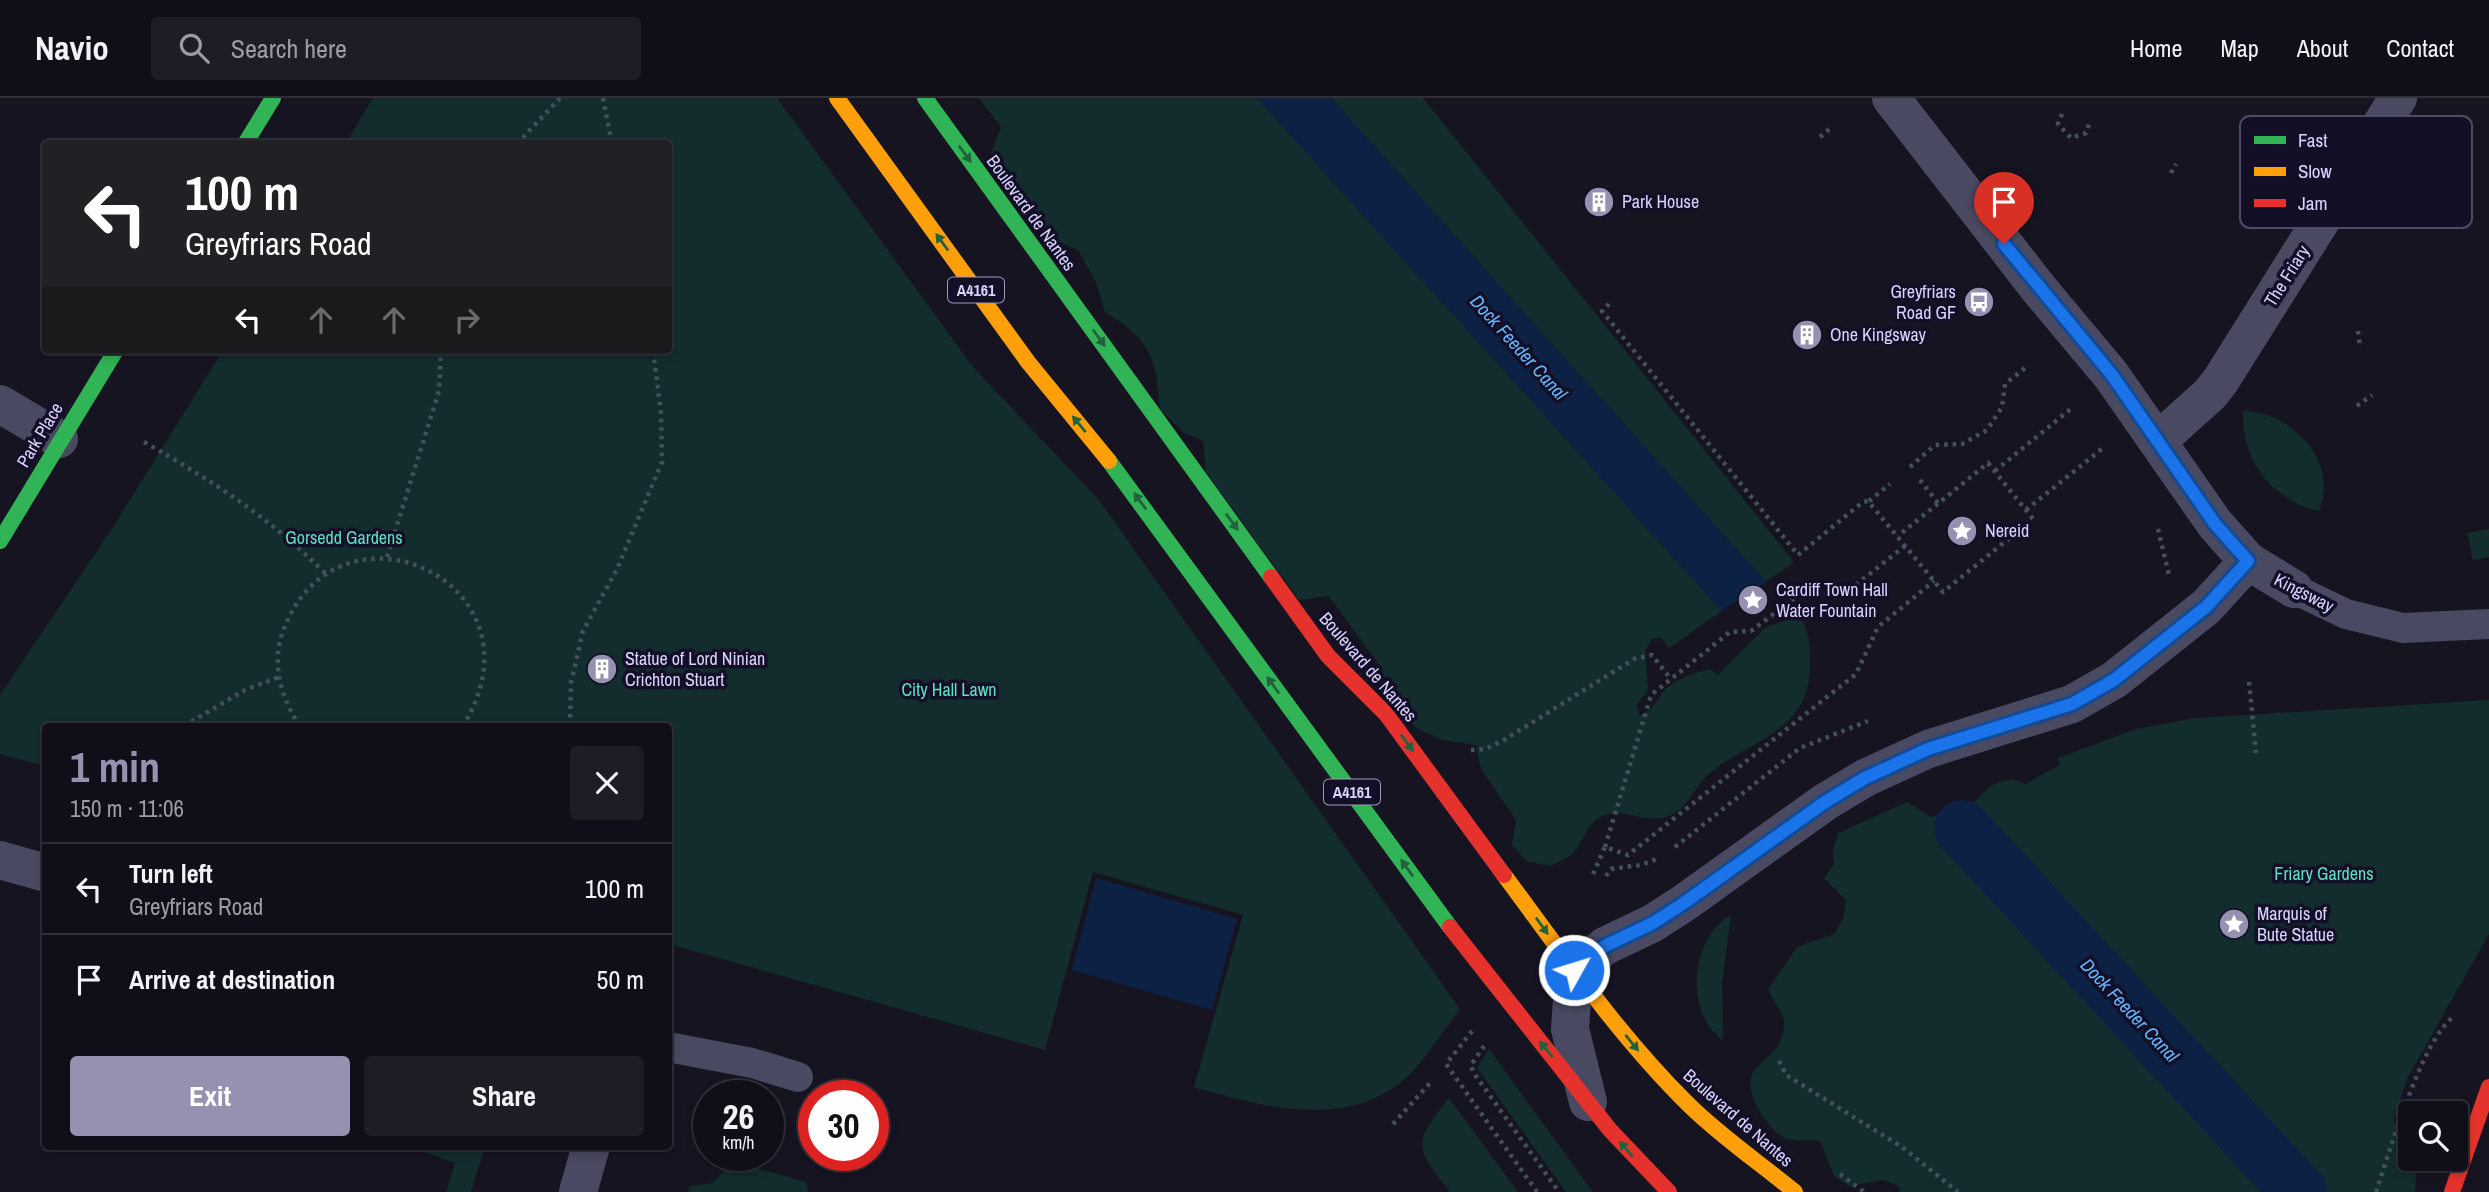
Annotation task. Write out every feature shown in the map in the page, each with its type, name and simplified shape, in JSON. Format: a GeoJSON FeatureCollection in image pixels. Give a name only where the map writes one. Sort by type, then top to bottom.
{"type":"FeatureCollection","features":[{"type":"Feature","properties":{"kind":"main road"},"geometry":{"type":"LineString","coordinates":[[247,140],[273,98]]}},
{"type":"Feature","properties":{"kind":"main road","name":"A4161"},"geometry":{"type":"LineString","coordinates":[[837,98],[1028,362],[1122,477],[1433,904],[1588,1102],[1638,1162],[1669,1192]]}},
{"type":"Feature","properties":{"kind":"main road","name":"Boulevard de Nantes"},"geometry":{"type":"LineString","coordinates":[[925,98],[1328,656],[1386,714],[1574,970],[1640,1053],[1689,1105],[1795,1192]]}},
{"type":"Feature","properties":{"kind":"main road","name":"Park Place"},"geometry":{"type":"LineString","coordinates":[[0,541],[59,439],[113,354]]}},
{"type":"Feature","properties":{"kind":"main road"},"geometry":{"type":"LineString","coordinates":[[2452,1192],[2489,1087]]}},
{"type":"Feature","properties":{"kind":"street","name":"Kingsway"},"geometry":{"type":"LineString","coordinates":[[1891,98],[2039,289],[2112,375],[2215,524],[2248,561],[2294,589]]}},
{"type":"Feature","properties":{"kind":"street","name":"The Friary"},"geometry":{"type":"LineString","coordinates":[[2388,116],[2399,98]]}},
{"type":"Feature","properties":{"kind":"street","name":"The Friary"},"geometry":{"type":"LineString","coordinates":[[2159,440],[2210,394],[2221,380],[2317,228]]}},
{"type":"Feature","properties":{"kind":"street"},"geometry":{"type":"LineString","coordinates":[[0,404],[59,439]]}},
{"type":"Feature","properties":{"kind":"street"},"geometry":{"type":"LineString","coordinates":[[1588,1102],[1570,1029],[1574,970],[1605,946],[1653,923],[1684,903],[1825,802],[1865,778],[1928,749],[2072,704],[2114,680],[2206,607],[2248,561]]}},
{"type":"Feature","properties":{"kind":"street"},"geometry":{"type":"LineString","coordinates":[[0,860],[42,872]]}},
{"type":"Feature","properties":{"kind":"street"},"geometry":{"type":"LineString","coordinates":[[578,1192],[590,1150]]}},
{"type":"Feature","properties":{"kind":"lane","name":"Kingsway"},"geometry":{"type":"LineString","coordinates":[[2294,589],[2346,614],[2403,628],[2489,624]]}},
{"type":"Feature","properties":{"kind":"lane"},"geometry":{"type":"LineString","coordinates":[[672,1048],[752,1063],[798,1077]]}},
{"type":"Feature","properties":{"kind":"path"},"geometry":{"type":"LineString","coordinates":[[521,140],[560,98]]}},
{"type":"Feature","properties":{"kind":"path"},"geometry":{"type":"LineString","coordinates":[[603,98],[611,140]]}},
{"type":"Feature","properties":{"kind":"path"},"geometry":{"type":"LineString","coordinates":[[2062,114],[2058,124],[2071,138],[2086,133],[2090,121]]}},
{"type":"Feature","properties":{"kind":"path"},"geometry":{"type":"LineString","coordinates":[[1820,137],[1833,126]]}},
{"type":"Feature","properties":{"kind":"path"},"geometry":{"type":"LineString","coordinates":[[2171,173],[2176,164]]}},
{"type":"Feature","properties":{"kind":"path"},"geometry":{"type":"LineString","coordinates":[[1609,304],[1602,311],[1798,555],[1863,502],[1875,497],[1890,484]]}},
{"type":"Feature","properties":{"kind":"path"},"geometry":{"type":"LineString","coordinates":[[2358,331],[2360,348]]}},
{"type":"Feature","properties":{"kind":"path"},"geometry":{"type":"LineString","coordinates":[[387,557],[439,391],[441,354]]}},
{"type":"Feature","properties":{"kind":"path"},"geometry":{"type":"LineString","coordinates":[[570,723],[571,683],[580,641],[617,569],[662,461],[661,413],[654,354]]}},
{"type":"Feature","properties":{"kind":"path"},"geometry":{"type":"LineString","coordinates":[[1910,467],[1936,445],[1962,444],[1987,430],[2002,407],[2005,384],[2025,368]]}},
{"type":"Feature","properties":{"kind":"path"},"geometry":{"type":"LineString","coordinates":[[2357,406],[2372,395]]}},
{"type":"Feature","properties":{"kind":"path"},"geometry":{"type":"LineString","coordinates":[[1995,471],[2073,407]]}},
{"type":"Feature","properties":{"kind":"path"},"geometry":{"type":"LineString","coordinates":[[144,442],[246,503],[283,532],[326,574]]}},
{"type":"Feature","properties":{"kind":"path"},"geometry":{"type":"LineString","coordinates":[[2026,510],[2103,448]]}},
{"type":"Feature","properties":{"kind":"path"},"geometry":{"type":"LineString","coordinates":[[1868,501],[1942,592],[2033,519],[1988,463],[1898,536]]}},
{"type":"Feature","properties":{"kind":"path"},"geometry":{"type":"LineString","coordinates":[[1920,480],[1938,503]]}},
{"type":"Feature","properties":{"kind":"path"},"geometry":{"type":"LineString","coordinates":[[1869,489],[1875,497]]}},
{"type":"Feature","properties":{"kind":"path"},"geometry":{"type":"LineString","coordinates":[[2157,524],[2169,567],[2168,586]]}},
{"type":"Feature","properties":{"kind":"path"},"geometry":{"type":"LineString","coordinates":[[1593,874],[1605,847],[1651,695],[1730,632],[1751,631],[1796,597],[1849,591],[1905,546]]}},
{"type":"Feature","properties":{"kind":"path"},"geometry":{"type":"LineString","coordinates":[[298,723],[289,710],[279,677],[279,643],[291,610],[313,583],[326,574],[349,563],[387,557],[416,565],[440,577],[459,593],[473,611],[482,636],[485,665],[483,689],[465,723]]}},
{"type":"Feature","properties":{"kind":"path"},"geometry":{"type":"LineString","coordinates":[[1605,847],[1628,855],[1856,674],[1878,627],[1934,581]]}},
{"type":"Feature","properties":{"kind":"path"},"geometry":{"type":"LineString","coordinates":[[1458,751],[1485,748],[1504,740],[1634,659],[1652,655],[1671,679]]}},
{"type":"Feature","properties":{"kind":"path"},"geometry":{"type":"LineString","coordinates":[[189,723],[245,690],[279,677]]}},
{"type":"Feature","properties":{"kind":"path"},"geometry":{"type":"LineString","coordinates":[[2249,682],[2256,753]]}},
{"type":"Feature","properties":{"kind":"path"},"geometry":{"type":"LineString","coordinates":[[1673,848],[1800,748],[1871,720]]}},
{"type":"Feature","properties":{"kind":"path"},"geometry":{"type":"LineString","coordinates":[[1606,876],[1611,869],[1641,865],[1663,856]]}},
{"type":"Feature","properties":{"kind":"path"},"geometry":{"type":"LineString","coordinates":[[2376,1192],[2421,1068],[2446,1021],[2455,1016]]}},
{"type":"Feature","properties":{"kind":"path"},"geometry":{"type":"LineString","coordinates":[[1474,1029],[1446,1064],[1537,1192]]}},
{"type":"Feature","properties":{"kind":"path"},"geometry":{"type":"LineString","coordinates":[[1485,1044],[1471,1065],[1473,1072],[1559,1192]]}},
{"type":"Feature","properties":{"kind":"path"},"geometry":{"type":"LineString","coordinates":[[1779,1061],[1786,1075],[1902,1147],[1958,1192]]}},
{"type":"Feature","properties":{"kind":"path"},"geometry":{"type":"LineString","coordinates":[[1392,1124],[1430,1083]]}},
{"type":"Feature","properties":{"kind":"green space"},"geometry":{"type":"Polygon","coordinates":[[[373,98],[777,98],[973,367],[1099,500],[1460,1009],[1415,1069],[1392,1089],[1366,1102],[1338,1108],[1309,1110],[1280,1107],[1194,1087],[1243,915],[1093,872],[1045,1050],[672,945],[672,723],[42,723],[42,765],[0,754],[0,695],[113,527],[221,354],[672,354],[672,140],[348,140],[373,98]]]}},
{"type":"Feature","properties":{"kind":"green space"},"geometry":{"type":"Polygon","coordinates":[[[979,98],[1257,98],[1722,611],[1669,648],[1661,638],[1652,639],[1645,651],[1648,690],[1637,705],[1638,713],[1641,715],[1647,711],[1668,687],[1683,678],[1710,669],[1718,675],[1765,628],[1798,615],[1807,631],[1810,660],[1808,684],[1802,702],[1792,717],[1711,772],[1688,801],[1671,815],[1653,819],[1608,814],[1595,821],[1574,852],[1566,858],[1551,866],[1528,862],[1512,845],[1516,820],[1481,769],[1476,745],[1442,740],[1416,728],[1398,703],[1377,662],[1329,596],[1299,600],[1206,472],[1203,441],[1184,433],[1160,409],[1153,363],[1142,341],[1105,312],[1096,282],[1078,250],[1043,235],[990,156],[1001,127],[979,98]]]}},
{"type":"Feature","properties":{"kind":"green space"},"geometry":{"type":"Polygon","coordinates":[[[1331,98],[1423,98],[1794,562],[1766,582],[1331,98]]]}},
{"type":"Feature","properties":{"kind":"green space"},"geometry":{"type":"Polygon","coordinates":[[[2243,411],[2261,413],[2278,420],[2307,442],[2317,457],[2322,474],[2323,492],[2319,511],[2287,498],[2262,475],[2247,446],[2243,411]]]}},
{"type":"Feature","properties":{"kind":"green space"},"geometry":{"type":"Polygon","coordinates":[[[2489,529],[2489,557],[2473,560],[2467,533],[2489,529]]]}},
{"type":"Feature","properties":{"kind":"green space","name":"Friary Gardens"},"geometry":{"type":"Polygon","coordinates":[[[2489,700],[2489,934],[2407,1079],[2398,1101],[2394,1119],[2398,1129],[2398,1171],[2416,1171],[2415,1192],[1900,1192],[1899,1186],[1883,1180],[1849,1186],[1834,1176],[1820,1141],[1787,1139],[1772,1128],[1758,1110],[1751,1089],[1754,1071],[1776,1048],[1784,1027],[1783,1016],[1769,988],[1797,947],[1834,934],[1843,919],[1846,900],[1824,878],[1834,864],[1833,850],[1838,833],[1907,802],[1931,817],[1955,812],[1965,818],[1982,794],[1998,783],[2006,780],[2025,784],[2060,765],[2058,758],[2136,729],[2195,718],[2489,700]]]}},
{"type":"Feature","properties":{"kind":"green space"},"geometry":{"type":"Polygon","coordinates":[[[1731,915],[1722,984],[1723,1040],[1710,1028],[1702,1012],[1697,994],[1697,976],[1700,957],[1707,940],[1731,915]]]}},
{"type":"Feature","properties":{"kind":"green space"},"geometry":{"type":"Polygon","coordinates":[[[1489,1049],[1593,1192],[1566,1192],[1477,1068],[1489,1049]]]}},
{"type":"Feature","properties":{"kind":"green space"},"geometry":{"type":"Polygon","coordinates":[[[1449,1098],[1518,1192],[1450,1192],[1430,1165],[1422,1146],[1424,1136],[1428,1126],[1449,1098]]]}},
{"type":"Feature","properties":{"kind":"green space"},"geometry":{"type":"Polygon","coordinates":[[[419,1150],[484,1150],[471,1192],[446,1192],[455,1163],[419,1150]]]}},
{"type":"Feature","properties":{"kind":"green space"},"geometry":{"type":"Polygon","coordinates":[[[723,1171],[767,1171],[806,1182],[808,1192],[688,1192],[690,1186],[713,1183],[723,1171]]]}},
{"type":"Feature","properties":{"kind":"water"},"geometry":{"type":"Polygon","coordinates":[[[1257,98],[1331,98],[1766,582],[1722,611],[1257,98]]]}},
{"type":"Feature","properties":{"kind":"water"},"geometry":{"type":"Polygon","coordinates":[[[1096,878],[1237,919],[1212,1010],[1072,970],[1096,878]]]}},
{"type":"Feature","properties":{"kind":"waterway","name":"Dock Feeder Canal"},"geometry":{"type":"LineString","coordinates":[[1962,828],[2299,1192]]}},
{"type":"Feature","properties":{"kind":"traffic: fast"},"geometry":{"type":"LineString","coordinates":[[247,140],[273,98]]}},
{"type":"Feature","properties":{"kind":"traffic: fast"},"geometry":{"type":"LineString","coordinates":[[925,98],[1271,577]]}},
{"type":"Feature","properties":{"kind":"traffic: fast"},"geometry":{"type":"LineString","coordinates":[[0,541],[114,354]]}},
{"type":"Feature","properties":{"kind":"traffic: fast"},"geometry":{"type":"LineString","coordinates":[[1109,461],[1450,927]]}},
{"type":"Feature","properties":{"kind":"traffic: slow"},"geometry":{"type":"LineString","coordinates":[[837,98],[1028,362],[1109,461]]}},
{"type":"Feature","properties":{"kind":"traffic: slow"},"geometry":{"type":"LineString","coordinates":[[1504,875],[1592,993],[1662,1078],[1713,1127],[1795,1192]]}},
{"type":"Feature","properties":{"kind":"traffic: jam"},"geometry":{"type":"LineString","coordinates":[[1271,577],[1328,656],[1386,714],[1504,875]]}},
{"type":"Feature","properties":{"kind":"traffic: jam"},"geometry":{"type":"LineString","coordinates":[[1450,927],[1610,1130],[1669,1192]]}},
{"type":"Feature","properties":{"kind":"traffic: jam"},"geometry":{"type":"LineString","coordinates":[[2452,1192],[2489,1087]]}},
{"type":"Feature","properties":{"kind":"place","name":"Park House"},"geometry":{"type":"Point","coordinates":[1599,202]}},
{"type":"Feature","properties":{"kind":"place","name":"Greyfriars Road GF"},"geometry":{"type":"Point","coordinates":[1979,302]}},
{"type":"Feature","properties":{"kind":"place","name":"One Kingsway"},"geometry":{"type":"Point","coordinates":[1807,335]}},
{"type":"Feature","properties":{"kind":"place","name":"Nereid"},"geometry":{"type":"Point","coordinates":[1962,531]}},
{"type":"Feature","properties":{"kind":"place","name":"Cardiff Town Hall Water Fountain"},"geometry":{"type":"Point","coordinates":[1753,600]}},
{"type":"Feature","properties":{"kind":"place","name":"Statue of Lord Ninian Crichton Stuart"},"geometry":{"type":"Point","coordinates":[602,669]}},
{"type":"Feature","properties":{"kind":"place","name":"Marquis of Bute Statue"},"geometry":{"type":"Point","coordinates":[2234,924]}},
{"type":"Feature","properties":{"kind":"route"},"geometry":{"type":"LineString","coordinates":[[1574,970],[1605,946],[1625,934],[1653,923],[1684,903],[1825,802],[1865,778],[1928,749],[2072,704],[2114,680],[2206,607],[2248,561],[2192,493],[2159,440],[2112,375],[2004,244]]}},
{"type":"Feature","properties":{"kind":"park label","name":"Gorsedd Gardens"},"geometry":{"type":"Point","coordinates":[344,538]}},
{"type":"Feature","properties":{"kind":"park label","name":"City Hall Lawn"},"geometry":{"type":"Point","coordinates":[949,690]}}]}
